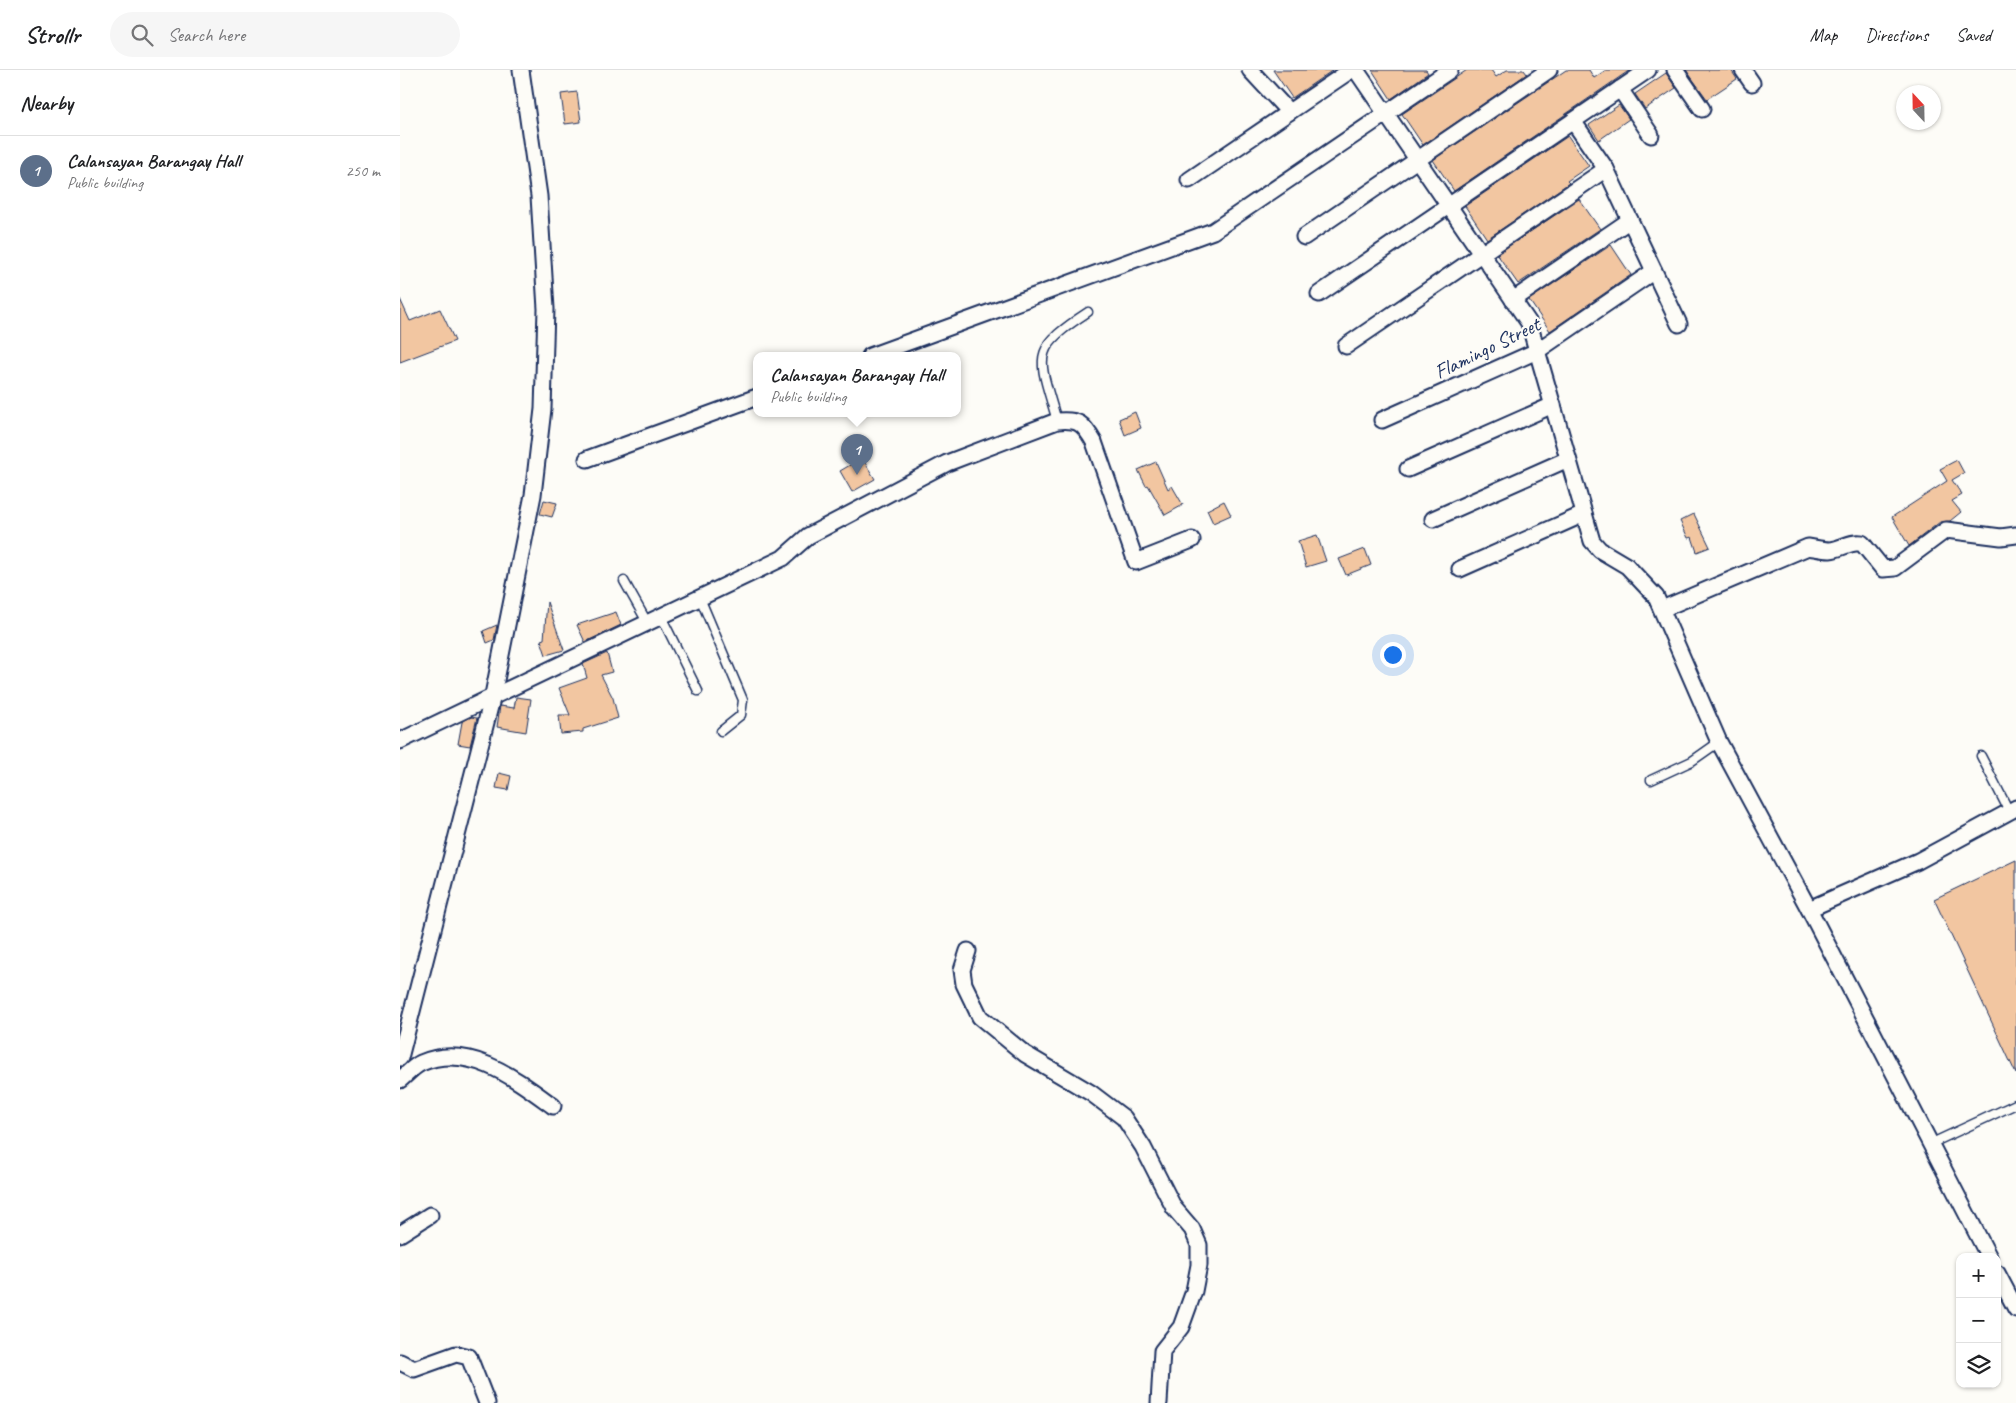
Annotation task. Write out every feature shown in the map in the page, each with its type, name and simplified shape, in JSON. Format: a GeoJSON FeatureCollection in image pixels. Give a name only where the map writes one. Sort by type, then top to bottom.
{"type":"FeatureCollection","features":[{"type":"Feature","properties":{"kind":"street"},"geometry":{"type":"LineString","coordinates":[[400,1058],[493,695],[533,495],[543,409],[546,309],[539,196],[521,70]]}},
{"type":"Feature","properties":{"kind":"street"},"geometry":{"type":"LineString","coordinates":[[1251,70],[1289,112]]}},
{"type":"Feature","properties":{"kind":"street"},"geometry":{"type":"LineString","coordinates":[[1189,180],[1351,70]]}},
{"type":"Feature","properties":{"kind":"street"},"geometry":{"type":"LineString","coordinates":[[1356,70],[1529,323],[1594,545],[1627,566],[1641,578],[1656,597],[1719,742],[1809,909],[1987,1253]]}},
{"type":"Feature","properties":{"kind":"street"},"geometry":{"type":"LineString","coordinates":[[881,352],[1213,231],[1450,70]]}},
{"type":"Feature","properties":{"kind":"street"},"geometry":{"type":"LineString","coordinates":[[1304,237],[1549,70]]}},
{"type":"Feature","properties":{"kind":"street"},"geometry":{"type":"LineString","coordinates":[[1319,294],[1648,70]]}},
{"type":"Feature","properties":{"kind":"street"},"geometry":{"type":"LineString","coordinates":[[1675,70],[1702,109]]}},
{"type":"Feature","properties":{"kind":"street"},"geometry":{"type":"LineString","coordinates":[[1743,70],[1752,84]]}},
{"type":"Feature","properties":{"kind":"street"},"geometry":{"type":"LineString","coordinates":[[1620,89],[1651,135]]}},
{"type":"Feature","properties":{"kind":"street"},"geometry":{"type":"LineString","coordinates":[[1573,121],[1606,169],[1679,324]]}},
{"type":"Feature","properties":{"kind":"street"},"geometry":{"type":"LineString","coordinates":[[1346,346],[1606,169]]}},
{"type":"Feature","properties":{"kind":"street"},"geometry":{"type":"LineString","coordinates":[[1514,300],[1630,220]]}},
{"type":"Feature","properties":{"kind":"street","name":"Flamingo Street"},"geometry":{"type":"LineString","coordinates":[[1382,420],[1537,351],[1654,271]]}},
{"type":"Feature","properties":{"kind":"street"},"geometry":{"type":"LineString","coordinates":[[588,459],[753,398]]}},
{"type":"Feature","properties":{"kind":"street"},"geometry":{"type":"LineString","coordinates":[[1408,469],[1553,405]]}},
{"type":"Feature","properties":{"kind":"street"},"geometry":{"type":"LineString","coordinates":[[400,741],[783,558],[808,536],[947,463],[1057,421],[1072,420],[1085,426],[1094,442],[1136,562],[1192,540]]}},
{"type":"Feature","properties":{"kind":"street"},"geometry":{"type":"LineString","coordinates":[[1434,519],[1568,460]]}},
{"type":"Feature","properties":{"kind":"street"},"geometry":{"type":"LineString","coordinates":[[1460,569],[1584,514]]}},
{"type":"Feature","properties":{"kind":"street"},"geometry":{"type":"LineString","coordinates":[[1662,609],[1808,547],[1829,550],[1853,542],[1862,543],[1883,570],[1901,564],[1946,530],[2000,537],[2016,534]]}},
{"type":"Feature","properties":{"kind":"street"},"geometry":{"type":"LineString","coordinates":[[1809,909],[1918,861],[2012,810]]}},
{"type":"Feature","properties":{"kind":"street"},"geometry":{"type":"LineString","coordinates":[[968,951],[962,970],[964,984],[980,1017],[1025,1054],[1091,1093],[1124,1118],[1143,1147],[1174,1208],[1192,1229],[1199,1245],[1199,1265],[1194,1291],[1181,1327],[1162,1351],[1159,1403]]}},
{"type":"Feature","properties":{"kind":"street"},"geometry":{"type":"LineString","coordinates":[[400,1080],[420,1063],[446,1057],[478,1060],[519,1082],[553,1106]]}},
{"type":"Feature","properties":{"kind":"street"},"geometry":{"type":"LineString","coordinates":[[400,1234],[430,1215]]}},
{"type":"Feature","properties":{"kind":"street"},"geometry":{"type":"LineString","coordinates":[[2001,1281],[2016,1309]]}},
{"type":"Feature","properties":{"kind":"street"},"geometry":{"type":"LineString","coordinates":[[400,1362],[414,1369],[456,1354],[469,1357],[487,1403]]}},
{"type":"Feature","properties":{"kind":"lane"},"geometry":{"type":"LineString","coordinates":[[1057,421],[1042,367],[1044,353],[1050,340],[1058,332],[1088,312]]}},
{"type":"Feature","properties":{"kind":"lane"},"geometry":{"type":"LineString","coordinates":[[624,581],[647,622]]}},
{"type":"Feature","properties":{"kind":"lane"},"geometry":{"type":"LineString","coordinates":[[700,598],[743,700],[741,715],[721,732]]}},
{"type":"Feature","properties":{"kind":"lane"},"geometry":{"type":"LineString","coordinates":[[661,616],[698,691]]}},
{"type":"Feature","properties":{"kind":"lane"},"geometry":{"type":"LineString","coordinates":[[1651,780],[1692,761],[1719,742]]}},
{"type":"Feature","properties":{"kind":"lane"},"geometry":{"type":"LineString","coordinates":[[1980,756],[2012,810]]}},
{"type":"Feature","properties":{"kind":"lane"},"geometry":{"type":"LineString","coordinates":[[1930,1144],[2016,1104]]}},
{"type":"Feature","properties":{"kind":"building"},"geometry":{"type":"Polygon","coordinates":[[[1273,70],[1333,70],[1292,98],[1273,70]]]}},
{"type":"Feature","properties":{"kind":"building"},"geometry":{"type":"Polygon","coordinates":[[[1372,70],[1426,70],[1428,73],[1391,99],[1372,70]]]}},
{"type":"Feature","properties":{"kind":"building"},"geometry":{"type":"Polygon","coordinates":[[[1467,70],[1491,70],[1496,77],[1507,70],[1524,70],[1527,74],[1423,145],[1402,114],[1467,70]]]}},
{"type":"Feature","properties":{"kind":"building"},"geometry":{"type":"Polygon","coordinates":[[[1566,70],[1589,70],[1594,78],[1606,70],[1630,70],[1454,191],[1433,160],[1566,70]]]}},
{"type":"Feature","properties":{"kind":"building"},"geometry":{"type":"Polygon","coordinates":[[[1686,70],[1731,70],[1737,79],[1707,99],[1686,70]]]}},
{"type":"Feature","properties":{"kind":"building"},"geometry":{"type":"Polygon","coordinates":[[[1666,73],[1676,88],[1645,109],[1635,94],[1666,73]]]}},
{"type":"Feature","properties":{"kind":"building"},"geometry":{"type":"Polygon","coordinates":[[[577,92],[581,122],[565,124],[561,94],[577,92]]]}},
{"type":"Feature","properties":{"kind":"building"},"geometry":{"type":"Polygon","coordinates":[[[1619,105],[1629,119],[1599,140],[1589,125],[1619,105]]]}},
{"type":"Feature","properties":{"kind":"building"},"geometry":{"type":"Polygon","coordinates":[[[1568,136],[1589,166],[1567,181],[1569,183],[1487,239],[1465,206],[1568,136]]]}},
{"type":"Feature","properties":{"kind":"building"},"geometry":{"type":"Polygon","coordinates":[[[1579,199],[1600,229],[1518,284],[1497,254],[1579,199]]]}},
{"type":"Feature","properties":{"kind":"building"},"geometry":{"type":"Polygon","coordinates":[[[1611,245],[1631,275],[1550,331],[1529,300],[1611,245]]]}},
{"type":"Feature","properties":{"kind":"building"},"geometry":{"type":"Polygon","coordinates":[[[400,299],[410,321],[440,309],[455,341],[400,362],[400,299]]]}},
{"type":"Feature","properties":{"kind":"building"},"geometry":{"type":"Polygon","coordinates":[[[1135,412],[1141,428],[1125,435],[1119,419],[1135,412]]]}},
{"type":"Feature","properties":{"kind":"building"},"geometry":{"type":"Polygon","coordinates":[[[862,458],[875,479],[852,492],[840,471],[862,458]]]}},
{"type":"Feature","properties":{"kind":"building"},"geometry":{"type":"Polygon","coordinates":[[[1957,460],[1964,473],[1952,480],[1962,495],[1952,501],[1961,512],[1950,521],[1940,522],[1909,546],[1892,517],[1947,481],[1940,469],[1957,460]]]}},
{"type":"Feature","properties":{"kind":"building"},"geometry":{"type":"Polygon","coordinates":[[[1156,462],[1168,489],[1172,486],[1183,505],[1165,515],[1138,470],[1156,462]]]}},
{"type":"Feature","properties":{"kind":"building"},"geometry":{"type":"Polygon","coordinates":[[[544,500],[557,503],[552,517],[540,514],[544,500]]]}},
{"type":"Feature","properties":{"kind":"building"},"geometry":{"type":"Polygon","coordinates":[[[1224,501],[1231,515],[1213,523],[1207,510],[1224,501]]]}},
{"type":"Feature","properties":{"kind":"building"},"geometry":{"type":"Polygon","coordinates":[[[1694,514],[1710,547],[1697,552],[1692,537],[1688,538],[1680,521],[1694,514]]]}},
{"type":"Feature","properties":{"kind":"building"},"geometry":{"type":"Polygon","coordinates":[[[1317,535],[1326,561],[1306,567],[1298,541],[1317,535]]]}},
{"type":"Feature","properties":{"kind":"building"},"geometry":{"type":"Polygon","coordinates":[[[1365,549],[1371,565],[1346,575],[1339,559],[1365,549]]]}},
{"type":"Feature","properties":{"kind":"building"},"geometry":{"type":"Polygon","coordinates":[[[547,602],[564,650],[546,655],[541,640],[544,639],[547,602]]]}},
{"type":"Feature","properties":{"kind":"building"},"geometry":{"type":"Polygon","coordinates":[[[616,612],[621,625],[585,642],[577,625],[616,612]]]}},
{"type":"Feature","properties":{"kind":"building"},"geometry":{"type":"Polygon","coordinates":[[[497,625],[494,640],[487,643],[483,631],[497,625]]]}},
{"type":"Feature","properties":{"kind":"building"},"geometry":{"type":"Polygon","coordinates":[[[607,653],[612,672],[601,675],[613,698],[618,718],[583,729],[583,732],[561,734],[559,715],[570,715],[559,688],[587,678],[583,664],[607,653]]]}},
{"type":"Feature","properties":{"kind":"building"},"geometry":{"type":"Polygon","coordinates":[[[516,697],[531,699],[526,732],[497,727],[500,706],[514,708],[516,697]]]}},
{"type":"Feature","properties":{"kind":"building"},"geometry":{"type":"Polygon","coordinates":[[[471,717],[477,718],[470,746],[458,744],[462,722],[471,717]]]}},
{"type":"Feature","properties":{"kind":"building"},"geometry":{"type":"Polygon","coordinates":[[[499,773],[511,776],[508,790],[496,788],[499,773]]]}},
{"type":"Feature","properties":{"kind":"building"},"geometry":{"type":"Polygon","coordinates":[[[2016,860],[2016,1074],[1934,899],[2016,860]]]}},
{"type":"Feature","properties":{"kind":"place","name":"Calansayan Barangay Hall"},"geometry":{"type":"Point","coordinates":[857,475]}}]}
